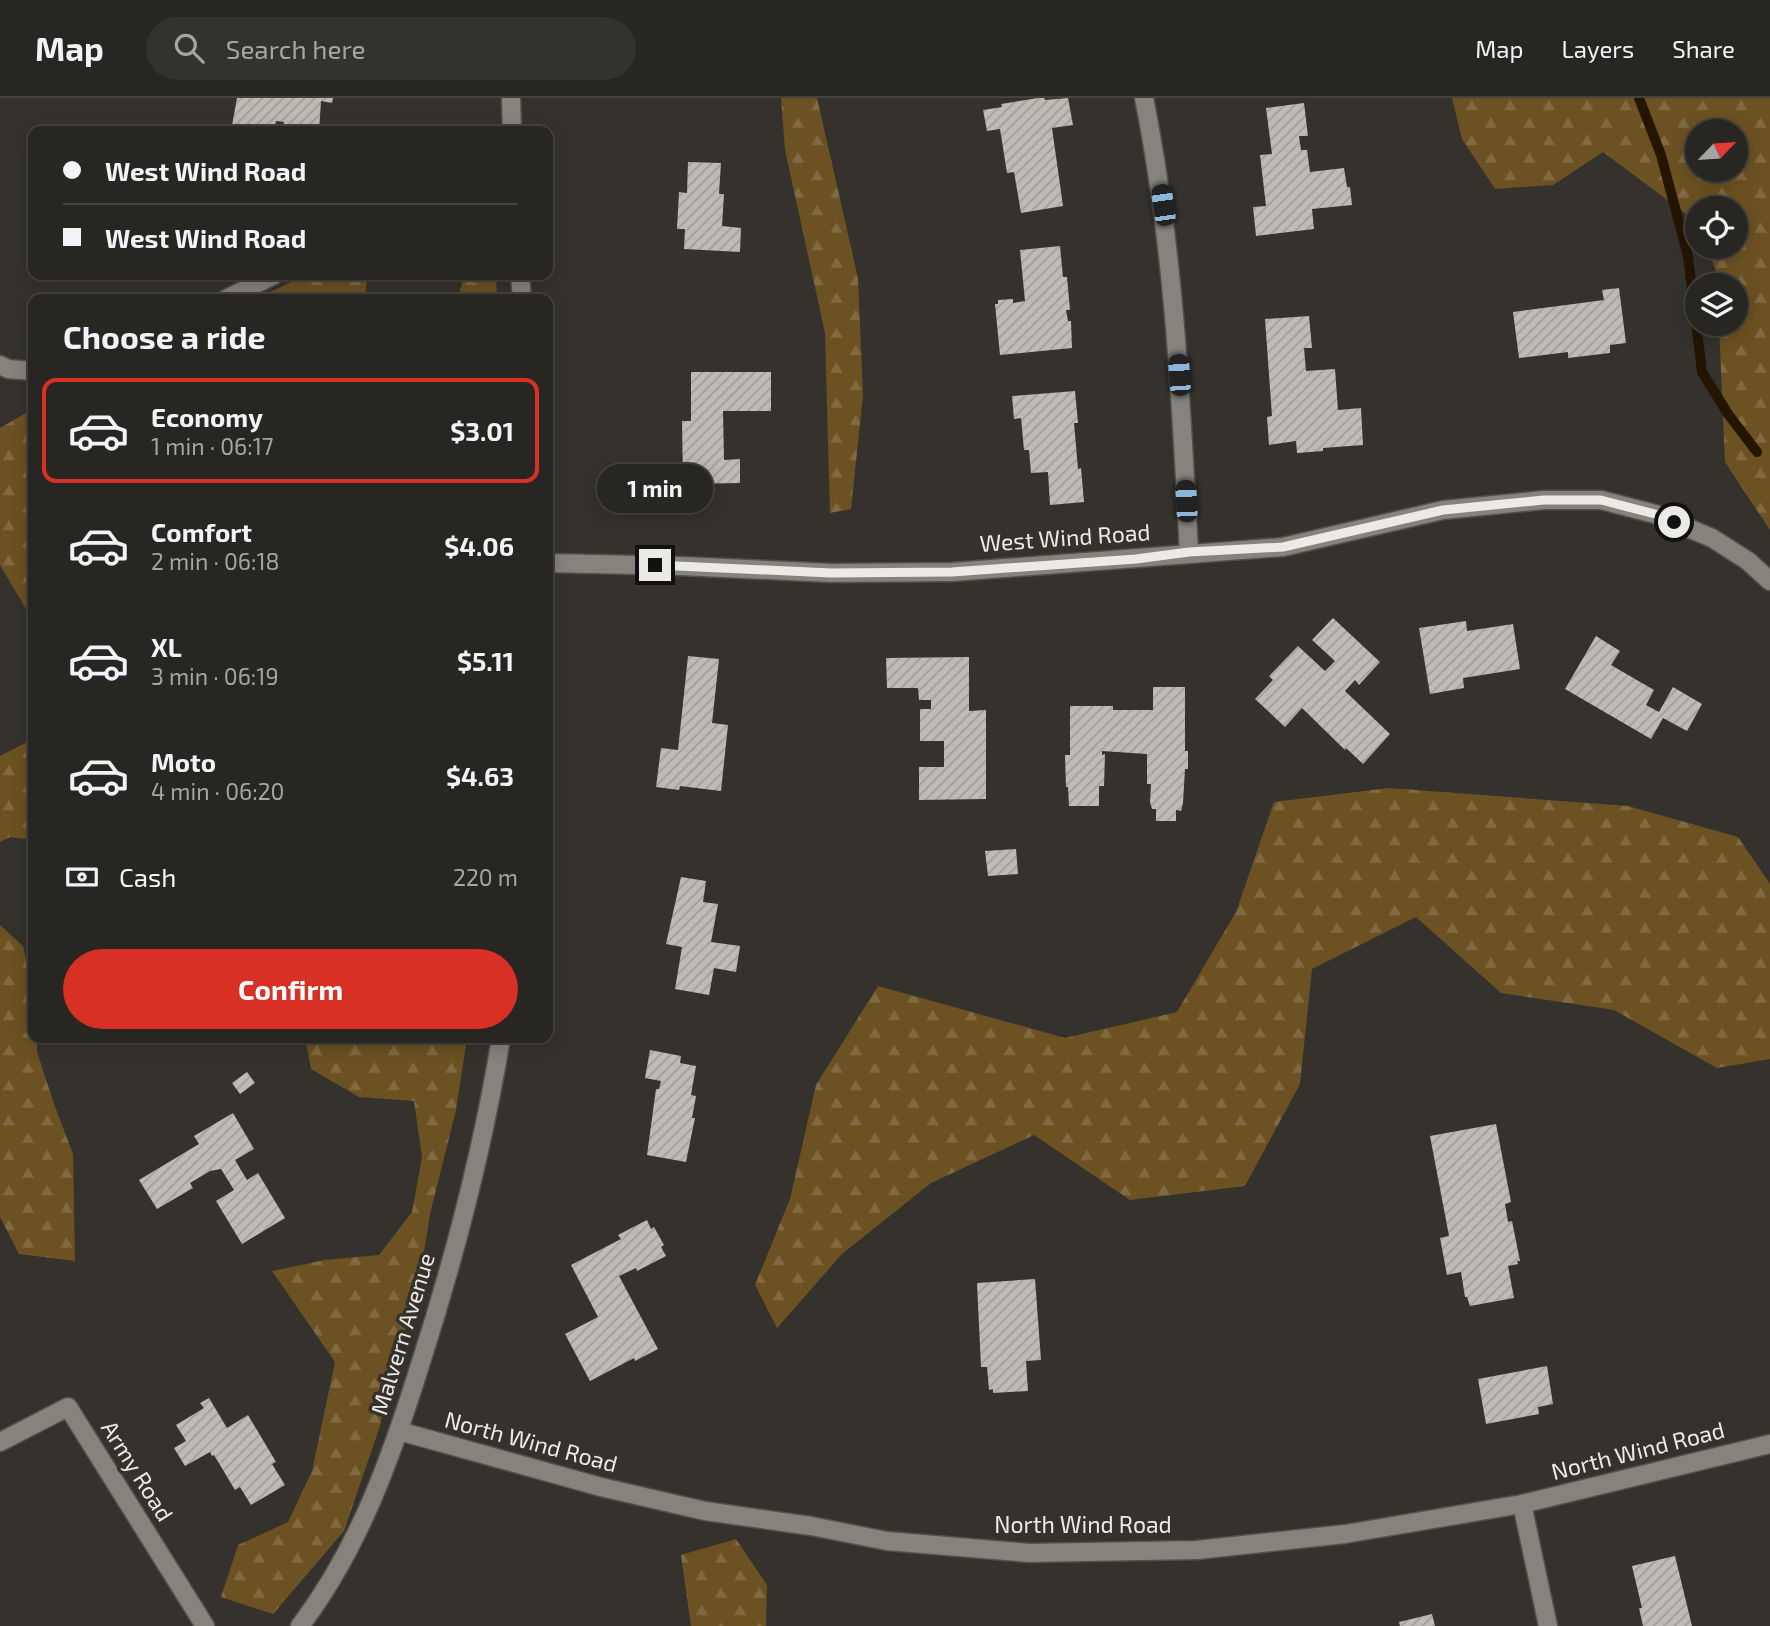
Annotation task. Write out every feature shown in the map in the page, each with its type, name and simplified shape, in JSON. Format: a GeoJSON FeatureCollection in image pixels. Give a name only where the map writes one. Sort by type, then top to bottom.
{"type":"FeatureCollection","features":[{"type":"Feature","properties":{"kind":"street"},"geometry":{"type":"LineString","coordinates":[[511,98],[512,126]]}},
{"type":"Feature","properties":{"kind":"street"},"geometry":{"type":"LineString","coordinates":[[1144,98],[1159,179],[1173,293],[1189,552]]}},
{"type":"Feature","properties":{"kind":"street"},"geometry":{"type":"LineString","coordinates":[[236,294],[264,280]]}},
{"type":"Feature","properties":{"kind":"street"},"geometry":{"type":"LineString","coordinates":[[0,365],[8,369],[28,371]]}},
{"type":"Feature","properties":{"kind":"street","name":"West Wind Road"},"geometry":{"type":"LineString","coordinates":[[553,563],[831,573],[911,572],[1136,559],[1189,552],[1283,547],[1443,510],[1544,500],[1601,500],[1655,514],[1712,538],[1748,561],[1770,581]]}},
{"type":"Feature","properties":{"kind":"street","name":"Malvern Avenue"},"geometry":{"type":"LineString","coordinates":[[300,1626],[330,1582],[354,1539],[374,1498],[399,1432],[465,1210],[500,1043]]}},
{"type":"Feature","properties":{"kind":"street","name":"Army Road"},"geometry":{"type":"LineString","coordinates":[[0,1442],[68,1407],[205,1626]]}},
{"type":"Feature","properties":{"kind":"street","name":"North Wind Road"},"geometry":{"type":"LineString","coordinates":[[399,1432],[601,1487],[705,1511],[811,1526],[887,1541],[1029,1553],[1197,1550],[1345,1534],[1521,1504],[1770,1444]]}},
{"type":"Feature","properties":{"kind":"street"},"geometry":{"type":"LineString","coordinates":[[1521,1504],[1548,1626]]}},
{"type":"Feature","properties":{"kind":"green space"},"geometry":{"type":"Polygon","coordinates":[[[781,98],[817,98],[858,278],[863,395],[851,509],[830,513],[825,333],[785,150],[781,98]]]}},
{"type":"Feature","properties":{"kind":"green space"},"geometry":{"type":"Polygon","coordinates":[[[1452,98],[1770,98],[1770,530],[1725,462],[1720,336],[1748,336],[1748,273],[1717,273],[1711,259],[1748,259],[1748,196],[1685,196],[1685,213],[1603,152],[1553,185],[1495,189],[1462,139],[1452,98]]]}},
{"type":"Feature","properties":{"kind":"green space"},"geometry":{"type":"Polygon","coordinates":[[[295,280],[367,280],[365,294],[266,294],[295,280]]]}},
{"type":"Feature","properties":{"kind":"green space"},"geometry":{"type":"Polygon","coordinates":[[[463,280],[496,280],[497,294],[459,294],[463,280]]]}},
{"type":"Feature","properties":{"kind":"green space"},"geometry":{"type":"Polygon","coordinates":[[[28,412],[28,613],[0,565],[0,428],[28,412]]]}},
{"type":"Feature","properties":{"kind":"green space"},"geometry":{"type":"Polygon","coordinates":[[[28,742],[28,839],[10,837],[0,842],[0,756],[28,742]]]}},
{"type":"Feature","properties":{"kind":"green space"},"geometry":{"type":"Polygon","coordinates":[[[1389,788],[1628,806],[1738,837],[1770,884],[1770,1059],[1717,1068],[1614,1010],[1501,993],[1416,917],[1312,969],[1300,1084],[1245,1186],[1130,1200],[1034,1135],[931,1183],[842,1254],[777,1328],[755,1285],[790,1199],[816,1085],[878,986],[1065,1038],[1177,1012],[1236,912],[1274,802],[1389,788]]]}},
{"type":"Feature","properties":{"kind":"green space"},"geometry":{"type":"Polygon","coordinates":[[[0,925],[23,946],[28,968],[28,1043],[37,1043],[37,1052],[73,1154],[75,1261],[19,1254],[0,1217],[0,925]]]}},
{"type":"Feature","properties":{"kind":"green space"},"geometry":{"type":"Polygon","coordinates":[[[306,1043],[466,1043],[456,1110],[430,1214],[421,1270],[379,1429],[344,1531],[273,1614],[221,1597],[238,1545],[288,1522],[312,1471],[335,1362],[272,1271],[325,1260],[379,1255],[412,1212],[422,1157],[414,1101],[359,1097],[311,1069],[306,1043]]]}},
{"type":"Feature","properties":{"kind":"green space"},"geometry":{"type":"Polygon","coordinates":[[[736,1539],[767,1585],[766,1626],[691,1626],[681,1555],[736,1539]]]}},
{"type":"Feature","properties":{"kind":"building"},"geometry":{"type":"Polygon","coordinates":[[[237,98],[333,98],[332,103],[321,101],[319,126],[283,126],[284,122],[276,121],[275,126],[232,126],[237,98]]]}},
{"type":"Feature","properties":{"kind":"building"},"geometry":{"type":"Polygon","coordinates":[[[1038,98],[1068,98],[1073,125],[1052,128],[1063,206],[1021,213],[1014,172],[1007,173],[1000,129],[987,131],[983,110],[1038,98]]]}},
{"type":"Feature","properties":{"kind":"building"},"geometry":{"type":"Polygon","coordinates":[[[1304,103],[1308,136],[1299,136],[1301,150],[1307,150],[1310,172],[1344,168],[1352,205],[1312,209],[1314,229],[1256,236],[1253,207],[1266,206],[1260,155],[1272,154],[1266,108],[1304,103]]]}},
{"type":"Feature","properties":{"kind":"building"},"geometry":{"type":"Polygon","coordinates":[[[688,162],[721,163],[719,194],[724,194],[722,226],[741,228],[740,252],[684,249],[685,229],[677,229],[679,192],[687,193],[688,162]]]}},
{"type":"Feature","properties":{"kind":"building"},"geometry":{"type":"Polygon","coordinates":[[[1060,246],[1063,277],[1067,277],[1070,310],[1066,310],[1068,321],[1071,321],[1072,348],[1000,355],[995,304],[998,304],[998,300],[1013,299],[1013,303],[1025,301],[1020,250],[1060,246]]]}},
{"type":"Feature","properties":{"kind":"building"},"geometry":{"type":"Polygon","coordinates":[[[1619,288],[1626,343],[1610,345],[1610,353],[1568,358],[1568,352],[1519,358],[1513,312],[1604,300],[1602,290],[1619,288]]]}},
{"type":"Feature","properties":{"kind":"building"},"geometry":{"type":"Polygon","coordinates":[[[1309,316],[1312,348],[1304,348],[1306,371],[1335,369],[1338,410],[1361,408],[1363,445],[1297,453],[1296,441],[1269,445],[1267,417],[1272,416],[1265,319],[1309,316]]]}},
{"type":"Feature","properties":{"kind":"building"},"geometry":{"type":"Polygon","coordinates":[[[691,372],[771,372],[771,411],[723,411],[724,460],[740,459],[740,483],[683,484],[682,421],[691,421],[691,372]]]}},
{"type":"Feature","properties":{"kind":"building"},"geometry":{"type":"Polygon","coordinates":[[[1075,391],[1078,423],[1074,423],[1084,502],[1050,505],[1048,472],[1031,473],[1029,450],[1024,450],[1021,418],[1014,419],[1012,396],[1075,391]]]}},
{"type":"Feature","properties":{"kind":"building"},"geometry":{"type":"Polygon","coordinates":[[[1333,618],[1380,662],[1359,685],[1355,680],[1345,691],[1390,734],[1363,764],[1302,708],[1285,727],[1255,699],[1273,680],[1269,676],[1298,646],[1325,671],[1335,661],[1312,640],[1333,618]]]}},
{"type":"Feature","properties":{"kind":"building"},"geometry":{"type":"Polygon","coordinates":[[[1466,621],[1467,631],[1513,624],[1520,669],[1463,678],[1464,688],[1430,694],[1419,628],[1466,621]]]}},
{"type":"Feature","properties":{"kind":"building"},"geometry":{"type":"Polygon","coordinates":[[[1596,636],[1620,651],[1611,665],[1654,690],[1646,705],[1659,712],[1673,687],[1702,704],[1687,731],[1663,718],[1651,739],[1565,689],[1596,636]]]}},
{"type":"Feature","properties":{"kind":"building"},"geometry":{"type":"Polygon","coordinates":[[[688,656],[719,659],[712,723],[728,725],[721,791],[680,786],[679,790],[656,787],[661,748],[678,750],[688,656]]]}},
{"type":"Feature","properties":{"kind":"building"},"geometry":{"type":"Polygon","coordinates":[[[969,657],[969,711],[986,710],[986,799],[919,800],[919,767],[944,767],[944,741],[920,741],[920,709],[931,709],[931,700],[919,700],[918,688],[887,688],[886,658],[969,657]]]}},
{"type":"Feature","properties":{"kind":"building"},"geometry":{"type":"Polygon","coordinates":[[[1153,687],[1185,687],[1185,751],[1188,751],[1188,769],[1185,769],[1183,803],[1181,811],[1176,810],[1176,821],[1156,821],[1156,809],[1152,809],[1150,802],[1151,784],[1147,784],[1147,754],[1102,751],[1102,755],[1105,754],[1104,786],[1099,786],[1099,806],[1069,806],[1065,755],[1070,755],[1070,706],[1153,710],[1153,687]]]}},
{"type":"Feature","properties":{"kind":"building"},"geometry":{"type":"Polygon","coordinates":[[[1016,849],[1018,874],[988,876],[985,851],[1016,849]]]}},
{"type":"Feature","properties":{"kind":"building"},"geometry":{"type":"Polygon","coordinates":[[[681,877],[706,881],[703,902],[718,904],[711,942],[740,946],[736,972],[714,968],[709,995],[675,989],[682,947],[666,944],[681,877]]]}},
{"type":"Feature","properties":{"kind":"building"},"geometry":{"type":"Polygon","coordinates":[[[650,1050],[681,1056],[680,1063],[696,1066],[691,1095],[696,1096],[692,1118],[695,1118],[686,1162],[647,1155],[656,1089],[659,1089],[661,1081],[645,1078],[650,1050]]]}},
{"type":"Feature","properties":{"kind":"building"},"geometry":{"type":"Polygon","coordinates":[[[247,1072],[255,1083],[240,1094],[232,1083],[247,1072]]]}},
{"type":"Feature","properties":{"kind":"building"},"geometry":{"type":"Polygon","coordinates":[[[233,1113],[254,1149],[235,1160],[247,1180],[258,1173],[285,1218],[242,1244],[216,1201],[234,1190],[221,1169],[210,1171],[190,1183],[193,1188],[157,1209],[139,1180],[199,1144],[194,1136],[233,1113]]]}},
{"type":"Feature","properties":{"kind":"building"},"geometry":{"type":"Polygon","coordinates":[[[1496,1124],[1511,1202],[1505,1204],[1508,1222],[1512,1221],[1520,1261],[1508,1266],[1514,1298],[1470,1306],[1465,1297],[1461,1272],[1447,1275],[1440,1238],[1449,1236],[1430,1136],[1496,1124]]]}},
{"type":"Feature","properties":{"kind":"building"},"geometry":{"type":"Polygon","coordinates":[[[647,1220],[664,1245],[661,1247],[666,1256],[637,1271],[636,1268],[619,1276],[658,1349],[590,1381],[565,1334],[598,1317],[571,1265],[621,1239],[618,1235],[647,1220]]]}},
{"type":"Feature","properties":{"kind":"building"},"geometry":{"type":"Polygon","coordinates":[[[1035,1279],[1041,1360],[1026,1361],[1028,1391],[993,1393],[993,1389],[989,1390],[987,1367],[981,1367],[977,1283],[1035,1279]]]}},
{"type":"Feature","properties":{"kind":"building"},"geometry":{"type":"Polygon","coordinates":[[[1547,1366],[1553,1404],[1538,1407],[1539,1414],[1486,1424],[1478,1379],[1547,1366]]]}},
{"type":"Feature","properties":{"kind":"building"},"geometry":{"type":"Polygon","coordinates":[[[209,1398],[227,1428],[248,1415],[276,1462],[272,1464],[285,1485],[251,1505],[240,1487],[235,1490],[210,1452],[185,1466],[174,1448],[186,1441],[176,1425],[204,1408],[200,1403],[209,1398]]]}},
{"type":"Feature","properties":{"kind":"building"},"geometry":{"type":"Polygon","coordinates":[[[1675,1556],[1692,1626],[1643,1626],[1639,1608],[1642,1608],[1632,1566],[1675,1556]]]}},
{"type":"Feature","properties":{"kind":"building"},"geometry":{"type":"Polygon","coordinates":[[[1432,1614],[1435,1626],[1400,1626],[1399,1622],[1432,1614]]]}},
{"type":"Feature","properties":{"kind":"waterway"},"geometry":{"type":"LineString","coordinates":[[1639,98],[1661,155],[1688,256],[1702,372],[1728,414],[1757,452]]}},
{"type":"Feature","properties":{"kind":"route"},"geometry":{"type":"LineString","coordinates":[[655,565],[831,573],[952,572],[1136,559],[1189,552],[1283,547],[1443,510],[1544,500],[1601,500],[1655,514],[1674,522]]}}]}
